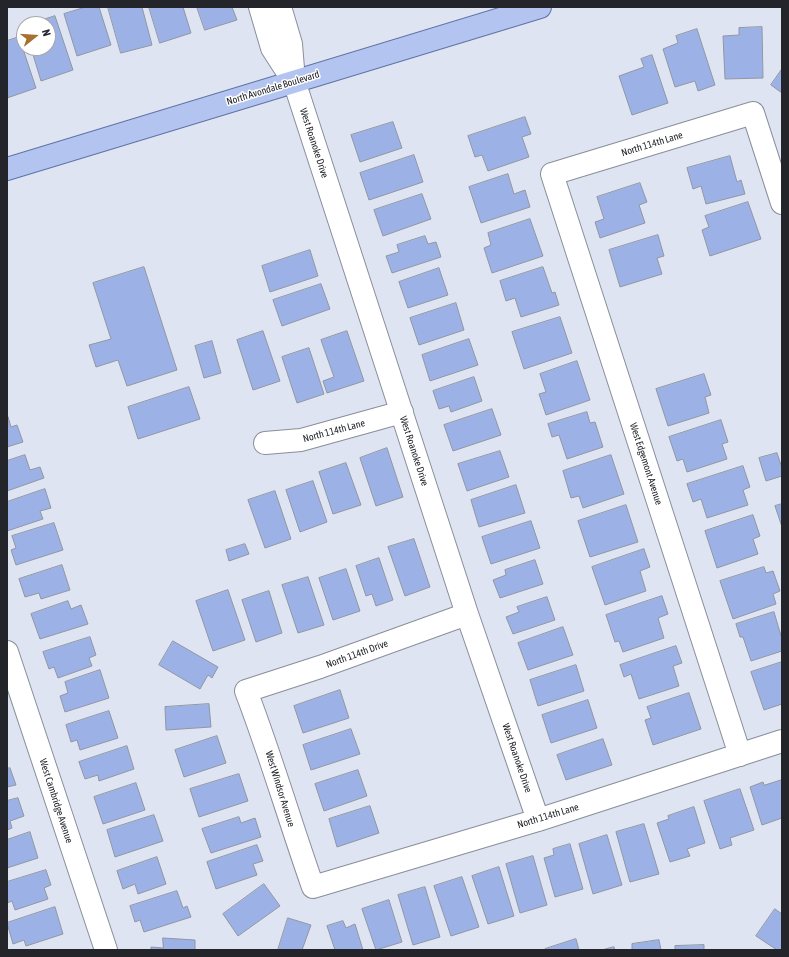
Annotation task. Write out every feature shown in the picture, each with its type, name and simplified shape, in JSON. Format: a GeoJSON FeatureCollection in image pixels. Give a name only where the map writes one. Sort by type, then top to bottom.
{"type":"FeatureCollection","features":[{"type":"Feature","properties":{"kind":"main road","name":"North Avondale Boulevard"},"geometry":{"type":"LineString","coordinates":[[7,169],[540,7]]}},
{"type":"Feature","properties":{"kind":"street","name":"West Roanoke Drive"},"geometry":{"type":"LineString","coordinates":[[260,7],[272,48],[294,81]]}},
{"type":"Feature","properties":{"kind":"street","name":"West Roanoke Drive"},"geometry":{"type":"LineString","coordinates":[[280,7],[291,44],[294,81],[467,614],[538,820]]}},
{"type":"Feature","properties":{"kind":"street","name":"North 114th Lane"},"geometry":{"type":"LineString","coordinates":[[552,174],[753,113],[782,203]]}},
{"type":"Feature","properties":{"kind":"street","name":"West Edgemont Avenue"},"geometry":{"type":"LineString","coordinates":[[552,174],[740,754]]}},
{"type":"Feature","properties":{"kind":"street","name":"North 114th Lane"},"geometry":{"type":"LineString","coordinates":[[265,443],[301,440],[402,412]]}},
{"type":"Feature","properties":{"kind":"street","name":"North 114th Drive"},"geometry":{"type":"LineString","coordinates":[[246,691],[320,667],[467,614]]}},
{"type":"Feature","properties":{"kind":"street","name":"West Cambridge Avenue"},"geometry":{"type":"LineString","coordinates":[[7,652],[106,950]]}},
{"type":"Feature","properties":{"kind":"street","name":"West Windsor Avenue"},"geometry":{"type":"LineString","coordinates":[[246,691],[264,736],[292,828],[313,887]]}},
{"type":"Feature","properties":{"kind":"street","name":"North 114th Lane"},"geometry":{"type":"LineString","coordinates":[[313,887],[538,820],[782,741]]}},
{"type":"Feature","properties":{"kind":"building"},"geometry":{"type":"Polygon","coordinates":[[[86,7],[99,7],[111,45],[77,56],[64,14],[86,7]]]}},
{"type":"Feature","properties":{"kind":"building"},"geometry":{"type":"Polygon","coordinates":[[[108,7],[142,7],[152,45],[121,53],[108,7]]]}},
{"type":"Feature","properties":{"kind":"building"},"geometry":{"type":"Polygon","coordinates":[[[149,7],[183,7],[191,33],[160,43],[149,7]]]}},
{"type":"Feature","properties":{"kind":"building"},"geometry":{"type":"Polygon","coordinates":[[[197,7],[232,7],[237,20],[205,30],[197,7]]]}},
{"type":"Feature","properties":{"kind":"building"},"geometry":{"type":"Polygon","coordinates":[[[56,19],[73,70],[41,81],[33,56],[56,56],[56,19]]]}},
{"type":"Feature","properties":{"kind":"building"},"geometry":{"type":"Polygon","coordinates":[[[762,27],[763,78],[725,79],[723,36],[739,35],[739,28],[762,27]]]}},
{"type":"Feature","properties":{"kind":"building"},"geometry":{"type":"Polygon","coordinates":[[[697,29],[715,85],[698,91],[695,81],[675,87],[663,49],[678,43],[676,36],[697,29]]]}},
{"type":"Feature","properties":{"kind":"building"},"geometry":{"type":"Polygon","coordinates":[[[16,38],[16,56],[25,56],[36,88],[7,98],[7,41],[16,38]]]}},
{"type":"Feature","properties":{"kind":"building"},"geometry":{"type":"Polygon","coordinates":[[[652,55],[668,103],[632,115],[619,76],[644,67],[641,59],[652,55]]]}},
{"type":"Feature","properties":{"kind":"building"},"geometry":{"type":"Polygon","coordinates":[[[782,69],[782,93],[771,85],[782,69]]]}},
{"type":"Feature","properties":{"kind":"building"},"geometry":{"type":"Polygon","coordinates":[[[525,117],[531,134],[522,137],[529,157],[488,171],[482,155],[475,157],[468,136],[525,117]]]}},
{"type":"Feature","properties":{"kind":"building"},"geometry":{"type":"Polygon","coordinates":[[[393,122],[402,148],[360,162],[351,135],[393,122]]]}},
{"type":"Feature","properties":{"kind":"building"},"geometry":{"type":"Polygon","coordinates":[[[414,155],[423,182],[369,200],[360,173],[414,155]]]}},
{"type":"Feature","properties":{"kind":"building"},"geometry":{"type":"Polygon","coordinates":[[[730,156],[737,182],[741,180],[745,194],[706,204],[701,186],[693,189],[687,168],[730,156]]]}},
{"type":"Feature","properties":{"kind":"building"},"geometry":{"type":"Polygon","coordinates":[[[508,174],[514,194],[525,190],[530,207],[481,223],[469,187],[508,174]]]}},
{"type":"Feature","properties":{"kind":"building"},"geometry":{"type":"Polygon","coordinates":[[[640,183],[647,202],[639,205],[645,223],[600,238],[595,222],[604,219],[597,197],[640,183]]]}},
{"type":"Feature","properties":{"kind":"building"},"geometry":{"type":"Polygon","coordinates":[[[422,194],[431,219],[383,236],[374,210],[422,194]]]}},
{"type":"Feature","properties":{"kind":"building"},"geometry":{"type":"Polygon","coordinates":[[[748,202],[761,239],[710,256],[702,230],[709,227],[705,216],[748,202]]]}},
{"type":"Feature","properties":{"kind":"building"},"geometry":{"type":"Polygon","coordinates":[[[530,219],[543,256],[492,273],[484,248],[491,245],[488,233],[530,219]]]}},
{"type":"Feature","properties":{"kind":"building"},"geometry":{"type":"Polygon","coordinates":[[[658,235],[664,256],[657,258],[662,274],[620,287],[609,250],[658,235]]]}},
{"type":"Feature","properties":{"kind":"building"},"geometry":{"type":"Polygon","coordinates":[[[425,236],[428,244],[436,242],[441,257],[392,273],[386,256],[399,252],[397,245],[425,236]]]}},
{"type":"Feature","properties":{"kind":"building"},"geometry":{"type":"Polygon","coordinates":[[[310,250],[318,276],[270,292],[262,266],[310,250]]]}},
{"type":"Feature","properties":{"kind":"building"},"geometry":{"type":"Polygon","coordinates":[[[144,267],[177,370],[127,386],[118,360],[96,367],[89,345],[111,339],[93,283],[144,267]]]}},
{"type":"Feature","properties":{"kind":"building"},"geometry":{"type":"Polygon","coordinates":[[[543,267],[552,293],[555,292],[559,305],[521,317],[515,298],[506,301],[500,281],[543,267]]]}},
{"type":"Feature","properties":{"kind":"building"},"geometry":{"type":"Polygon","coordinates":[[[439,268],[448,295],[408,308],[399,282],[439,268]]]}},
{"type":"Feature","properties":{"kind":"building"},"geometry":{"type":"Polygon","coordinates":[[[321,284],[330,309],[282,326],[273,300],[321,284]]]}},
{"type":"Feature","properties":{"kind":"building"},"geometry":{"type":"Polygon","coordinates":[[[456,303],[464,330],[419,345],[410,318],[456,303]]]}},
{"type":"Feature","properties":{"kind":"building"},"geometry":{"type":"Polygon","coordinates":[[[560,317],[572,353],[524,369],[512,332],[560,317]]]}},
{"type":"Feature","properties":{"kind":"building"},"geometry":{"type":"Polygon","coordinates":[[[263,331],[280,381],[253,390],[237,340],[263,331]]]}},
{"type":"Feature","properties":{"kind":"building"},"geometry":{"type":"Polygon","coordinates":[[[347,331],[364,381],[327,393],[323,381],[334,377],[321,340],[347,331]]]}},
{"type":"Feature","properties":{"kind":"building"},"geometry":{"type":"Polygon","coordinates":[[[469,339],[478,365],[430,381],[422,355],[469,339]]]}},
{"type":"Feature","properties":{"kind":"building"},"geometry":{"type":"Polygon","coordinates":[[[212,341],[221,373],[204,378],[195,346],[212,341]]]}},
{"type":"Feature","properties":{"kind":"building"},"geometry":{"type":"Polygon","coordinates":[[[309,348],[324,394],[297,403],[282,357],[309,348]]]}},
{"type":"Feature","properties":{"kind":"building"},"geometry":{"type":"Polygon","coordinates":[[[577,361],[590,400],[546,415],[539,394],[546,392],[540,374],[577,361]]]}},
{"type":"Feature","properties":{"kind":"building"},"geometry":{"type":"Polygon","coordinates":[[[704,374],[711,395],[705,397],[709,413],[668,426],[656,389],[704,374]]]}},
{"type":"Feature","properties":{"kind":"building"},"geometry":{"type":"Polygon","coordinates":[[[474,377],[482,401],[451,412],[449,406],[439,409],[433,391],[474,377]]]}},
{"type":"Feature","properties":{"kind":"building"},"geometry":{"type":"Polygon","coordinates":[[[189,387],[200,419],[138,439],[128,407],[189,387]]]}},
{"type":"Feature","properties":{"kind":"building"},"geometry":{"type":"Polygon","coordinates":[[[492,409],[501,435],[453,451],[444,425],[492,409]]]}},
{"type":"Feature","properties":{"kind":"building"},"geometry":{"type":"Polygon","coordinates":[[[587,412],[590,423],[595,422],[603,447],[567,459],[559,435],[552,437],[548,424],[587,412]]]}},
{"type":"Feature","properties":{"kind":"building"},"geometry":{"type":"Polygon","coordinates":[[[8,417],[11,427],[17,425],[23,442],[7,447],[8,417]]]}},
{"type":"Feature","properties":{"kind":"building"},"geometry":{"type":"Polygon","coordinates":[[[721,420],[728,442],[722,444],[727,459],[687,472],[683,459],[677,461],[669,437],[721,420]]]}},
{"type":"Feature","properties":{"kind":"building"},"geometry":{"type":"Polygon","coordinates":[[[387,448],[403,497],[376,506],[360,458],[387,448]]]}},
{"type":"Feature","properties":{"kind":"building"},"geometry":{"type":"Polygon","coordinates":[[[500,451],[509,477],[467,491],[458,464],[500,451]]]}},
{"type":"Feature","properties":{"kind":"building"},"geometry":{"type":"Polygon","coordinates":[[[777,453],[782,468],[782,476],[766,481],[759,458],[777,453]]]}},
{"type":"Feature","properties":{"kind":"building"},"geometry":{"type":"Polygon","coordinates":[[[25,455],[30,470],[40,467],[44,478],[7,491],[7,461],[25,455]]]}},
{"type":"Feature","properties":{"kind":"building"},"geometry":{"type":"Polygon","coordinates":[[[611,455],[624,494],[583,508],[579,496],[571,498],[563,471],[611,455]]]}},
{"type":"Feature","properties":{"kind":"building"},"geometry":{"type":"Polygon","coordinates":[[[346,463],[361,505],[333,514],[319,472],[346,463]]]}},
{"type":"Feature","properties":{"kind":"building"},"geometry":{"type":"Polygon","coordinates":[[[743,466],[750,487],[743,490],[748,505],[707,518],[701,499],[693,502],[687,484],[743,466]]]}},
{"type":"Feature","properties":{"kind":"building"},"geometry":{"type":"Polygon","coordinates":[[[313,481],[327,522],[300,532],[286,490],[313,481]]]}},
{"type":"Feature","properties":{"kind":"building"},"geometry":{"type":"Polygon","coordinates":[[[516,485],[525,513],[479,527],[471,500],[516,485]]]}},
{"type":"Feature","properties":{"kind":"building"},"geometry":{"type":"Polygon","coordinates":[[[45,489],[51,508],[40,511],[43,519],[7,531],[7,502],[45,489]]]}},
{"type":"Feature","properties":{"kind":"building"},"geometry":{"type":"Polygon","coordinates":[[[275,491],[291,539],[265,548],[248,500],[275,491]]]}},
{"type":"Feature","properties":{"kind":"building"},"geometry":{"type":"Polygon","coordinates":[[[782,504],[782,527],[775,506],[782,504]]]}},
{"type":"Feature","properties":{"kind":"building"},"geometry":{"type":"Polygon","coordinates":[[[626,505],[638,542],[590,557],[578,521],[626,505]]]}},
{"type":"Feature","properties":{"kind":"building"},"geometry":{"type":"Polygon","coordinates":[[[753,515],[760,536],[753,539],[758,554],[717,568],[705,531],[753,515]]]}},
{"type":"Feature","properties":{"kind":"building"},"geometry":{"type":"Polygon","coordinates":[[[531,521],[540,548],[491,564],[482,537],[531,521]]]}},
{"type":"Feature","properties":{"kind":"building"},"geometry":{"type":"Polygon","coordinates":[[[54,523],[63,550],[16,565],[11,550],[16,548],[12,536],[54,523]]]}},
{"type":"Feature","properties":{"kind":"building"},"geometry":{"type":"Polygon","coordinates":[[[414,539],[430,587],[405,596],[388,547],[414,539]]]}},
{"type":"Feature","properties":{"kind":"building"},"geometry":{"type":"Polygon","coordinates":[[[245,544],[249,554],[229,561],[226,550],[245,544]]]}},
{"type":"Feature","properties":{"kind":"building"},"geometry":{"type":"Polygon","coordinates":[[[644,549],[650,567],[640,571],[646,591],[605,605],[592,567],[644,549]]]}},
{"type":"Feature","properties":{"kind":"building"},"geometry":{"type":"Polygon","coordinates":[[[379,558],[393,600],[376,606],[372,594],[366,596],[356,566],[379,558]]]}},
{"type":"Feature","properties":{"kind":"building"},"geometry":{"type":"Polygon","coordinates":[[[535,560],[543,584],[500,598],[493,580],[506,575],[505,570],[535,560]]]}},
{"type":"Feature","properties":{"kind":"building"},"geometry":{"type":"Polygon","coordinates":[[[62,565],[70,590],[41,599],[39,593],[25,597],[19,579],[62,565]]]}},
{"type":"Feature","properties":{"kind":"building"},"geometry":{"type":"Polygon","coordinates":[[[764,567],[766,573],[773,571],[780,591],[773,594],[776,604],[733,619],[720,581],[764,567]]]}},
{"type":"Feature","properties":{"kind":"building"},"geometry":{"type":"Polygon","coordinates":[[[346,569],[360,611],[333,620],[319,578],[346,569]]]}},
{"type":"Feature","properties":{"kind":"building"},"geometry":{"type":"Polygon","coordinates":[[[308,577],[324,625],[298,633],[282,585],[308,577]]]}},
{"type":"Feature","properties":{"kind":"building"},"geometry":{"type":"Polygon","coordinates":[[[228,590],[245,640],[213,651],[196,601],[228,590]]]}},
{"type":"Feature","properties":{"kind":"building"},"geometry":{"type":"Polygon","coordinates":[[[269,591],[282,633],[256,642],[242,600],[269,591]]]}},
{"type":"Feature","properties":{"kind":"building"},"geometry":{"type":"Polygon","coordinates":[[[662,596],[668,614],[658,618],[664,638],[623,652],[619,641],[615,642],[606,615],[662,596]]]}},
{"type":"Feature","properties":{"kind":"building"},"geometry":{"type":"Polygon","coordinates":[[[547,597],[555,620],[513,634],[506,617],[519,612],[517,607],[547,597]]]}},
{"type":"Feature","properties":{"kind":"building"},"geometry":{"type":"Polygon","coordinates":[[[68,601],[71,609],[81,605],[88,624],[40,639],[31,614],[68,601]]]}},
{"type":"Feature","properties":{"kind":"building"},"geometry":{"type":"Polygon","coordinates":[[[774,612],[782,639],[782,651],[751,661],[743,637],[740,637],[736,624],[774,612]]]}},
{"type":"Feature","properties":{"kind":"building"},"geometry":{"type":"Polygon","coordinates":[[[563,627],[573,655],[528,670],[518,643],[563,627]]]}},
{"type":"Feature","properties":{"kind":"building"},"geometry":{"type":"Polygon","coordinates":[[[90,637],[96,655],[89,658],[92,666],[58,678],[54,667],[49,669],[43,652],[90,637]]]}},
{"type":"Feature","properties":{"kind":"building"},"geometry":{"type":"Polygon","coordinates":[[[173,641],[218,667],[212,678],[208,675],[200,689],[159,665],[173,641]]]}},
{"type":"Feature","properties":{"kind":"building"},"geometry":{"type":"Polygon","coordinates":[[[676,646],[682,663],[673,666],[679,686],[639,699],[631,674],[624,677],[620,665],[676,646]]]}},
{"type":"Feature","properties":{"kind":"building"},"geometry":{"type":"Polygon","coordinates":[[[782,662],[782,704],[764,710],[751,672],[782,662]]]}},
{"type":"Feature","properties":{"kind":"building"},"geometry":{"type":"Polygon","coordinates":[[[576,665],[584,691],[538,706],[530,680],[576,665]]]}},
{"type":"Feature","properties":{"kind":"building"},"geometry":{"type":"Polygon","coordinates":[[[100,670],[109,698],[65,712],[60,696],[68,693],[65,682],[100,670]]]}},
{"type":"Feature","properties":{"kind":"building"},"geometry":{"type":"Polygon","coordinates":[[[340,690],[349,718],[303,733],[294,706],[340,690]]]}},
{"type":"Feature","properties":{"kind":"building"},"geometry":{"type":"Polygon","coordinates":[[[689,693],[701,729],[653,745],[645,720],[651,718],[647,707],[689,693]]]}},
{"type":"Feature","properties":{"kind":"building"},"geometry":{"type":"Polygon","coordinates":[[[588,700],[597,728],[551,743],[542,715],[588,700]]]}},
{"type":"Feature","properties":{"kind":"building"},"geometry":{"type":"Polygon","coordinates":[[[209,704],[211,727],[166,730],[165,707],[209,704]]]}},
{"type":"Feature","properties":{"kind":"building"},"geometry":{"type":"Polygon","coordinates":[[[109,711],[118,738],[80,750],[77,740],[71,742],[66,725],[109,711]]]}},
{"type":"Feature","properties":{"kind":"building"},"geometry":{"type":"Polygon","coordinates":[[[351,729],[360,754],[311,770],[303,745],[351,729]]]}},
{"type":"Feature","properties":{"kind":"building"},"geometry":{"type":"Polygon","coordinates":[[[217,736],[226,763],[184,777],[175,750],[217,736]]]}},
{"type":"Feature","properties":{"kind":"building"},"geometry":{"type":"Polygon","coordinates":[[[603,739],[612,765],[566,780],[557,755],[603,739]]]}},
{"type":"Feature","properties":{"kind":"building"},"geometry":{"type":"Polygon","coordinates":[[[127,746],[134,769],[99,781],[98,775],[85,779],[79,762],[127,746]]]}},
{"type":"Feature","properties":{"kind":"building"},"geometry":{"type":"Polygon","coordinates":[[[10,768],[16,785],[7,787],[7,769],[10,768]]]}},
{"type":"Feature","properties":{"kind":"building"},"geometry":{"type":"Polygon","coordinates":[[[358,770],[367,796],[324,811],[315,784],[358,770]]]}},
{"type":"Feature","properties":{"kind":"building"},"geometry":{"type":"Polygon","coordinates":[[[239,774],[248,801],[199,817],[190,789],[239,774]]]}},
{"type":"Feature","properties":{"kind":"building"},"geometry":{"type":"Polygon","coordinates":[[[782,780],[782,818],[762,825],[750,787],[763,782],[764,785],[782,780]]]}},
{"type":"Feature","properties":{"kind":"building"},"geometry":{"type":"Polygon","coordinates":[[[136,783],[145,810],[103,824],[94,797],[136,783]]]}},
{"type":"Feature","properties":{"kind":"building"},"geometry":{"type":"Polygon","coordinates":[[[740,789],[754,830],[730,838],[732,845],[720,849],[704,801],[740,789]]]}},
{"type":"Feature","properties":{"kind":"building"},"geometry":{"type":"Polygon","coordinates":[[[18,798],[24,816],[10,821],[12,828],[7,830],[7,801],[18,798]]]}},
{"type":"Feature","properties":{"kind":"building"},"geometry":{"type":"Polygon","coordinates":[[[370,806],[379,833],[337,847],[329,819],[370,806]]]}},
{"type":"Feature","properties":{"kind":"building"},"geometry":{"type":"Polygon","coordinates":[[[694,807],[705,843],[687,849],[690,856],[670,862],[657,823],[669,819],[668,816],[694,807]]]}},
{"type":"Feature","properties":{"kind":"building"},"geometry":{"type":"Polygon","coordinates":[[[154,815],[163,841],[115,857],[107,830],[154,815]]]}},
{"type":"Feature","properties":{"kind":"building"},"geometry":{"type":"Polygon","coordinates":[[[239,817],[241,823],[255,818],[261,837],[211,853],[202,829],[239,817]]]}},
{"type":"Feature","properties":{"kind":"building"},"geometry":{"type":"Polygon","coordinates":[[[644,824],[659,874],[630,882],[616,832],[644,824]]]}},
{"type":"Feature","properties":{"kind":"building"},"geometry":{"type":"Polygon","coordinates":[[[30,832],[38,858],[7,868],[7,840],[30,832]]]}},
{"type":"Feature","properties":{"kind":"building"},"geometry":{"type":"Polygon","coordinates":[[[607,835],[622,885],[593,894],[579,844],[607,835]]]}},
{"type":"Feature","properties":{"kind":"building"},"geometry":{"type":"Polygon","coordinates":[[[570,844],[583,889],[555,897],[544,858],[554,855],[553,849],[570,844]]]}},
{"type":"Feature","properties":{"kind":"building"},"geometry":{"type":"Polygon","coordinates":[[[257,845],[263,861],[253,864],[257,875],[216,889],[207,862],[257,845]]]}},
{"type":"Feature","properties":{"kind":"building"},"geometry":{"type":"Polygon","coordinates":[[[533,856],[547,905],[520,913],[506,864],[533,856]]]}},
{"type":"Feature","properties":{"kind":"building"},"geometry":{"type":"Polygon","coordinates":[[[157,857],[166,884],[138,894],[135,884],[123,889],[117,871],[157,857]]]}},
{"type":"Feature","properties":{"kind":"building"},"geometry":{"type":"Polygon","coordinates":[[[499,867],[514,916],[488,924],[472,876],[499,867]]]}},
{"type":"Feature","properties":{"kind":"building"},"geometry":{"type":"Polygon","coordinates":[[[46,870],[51,885],[44,888],[48,899],[15,910],[12,901],[7,903],[7,882],[46,870]]]}},
{"type":"Feature","properties":{"kind":"building"},"geometry":{"type":"Polygon","coordinates":[[[462,877],[479,927],[451,936],[434,886],[462,877]]]}},
{"type":"Feature","properties":{"kind":"building"},"geometry":{"type":"Polygon","coordinates":[[[264,884],[280,906],[238,936],[223,914],[264,884]]]}},
{"type":"Feature","properties":{"kind":"building"},"geometry":{"type":"Polygon","coordinates":[[[425,887],[440,937],[413,945],[398,895],[425,887]]]}},
{"type":"Feature","properties":{"kind":"building"},"geometry":{"type":"Polygon","coordinates":[[[177,891],[183,908],[187,906],[191,917],[144,932],[140,920],[135,922],[130,906],[177,891]]]}},
{"type":"Feature","properties":{"kind":"building"},"geometry":{"type":"Polygon","coordinates":[[[389,900],[402,942],[376,950],[362,909],[389,900]]]}},
{"type":"Feature","properties":{"kind":"building"},"geometry":{"type":"Polygon","coordinates":[[[55,907],[63,934],[26,946],[24,940],[13,944],[7,923],[55,907]]]}},
{"type":"Feature","properties":{"kind":"building"},"geometry":{"type":"Polygon","coordinates":[[[775,909],[782,914],[782,950],[777,950],[756,936],[775,909]]]}},
{"type":"Feature","properties":{"kind":"building"},"geometry":{"type":"Polygon","coordinates":[[[288,918],[311,925],[302,950],[278,950],[288,918]]]}},
{"type":"Feature","properties":{"kind":"building"},"geometry":{"type":"Polygon","coordinates":[[[343,921],[346,928],[355,924],[363,950],[335,950],[327,926],[343,921]]]}},
{"type":"Feature","properties":{"kind":"building"},"geometry":{"type":"Polygon","coordinates":[[[163,938],[195,940],[195,950],[151,950],[151,947],[163,948],[163,938]]]}},
{"type":"Feature","properties":{"kind":"building"},"geometry":{"type":"Polygon","coordinates":[[[576,939],[579,950],[545,950],[545,949],[576,939]]]}},
{"type":"Feature","properties":{"kind":"building"},"geometry":{"type":"Polygon","coordinates":[[[659,940],[661,950],[632,950],[632,944],[659,940]]]}},
{"type":"Feature","properties":{"kind":"building"},"geometry":{"type":"Polygon","coordinates":[[[704,945],[704,950],[675,950],[675,946],[704,945]]]}},
{"type":"Feature","properties":{"kind":"building"},"geometry":{"type":"Polygon","coordinates":[[[614,947],[615,950],[602,950],[614,947]]]}}]}
